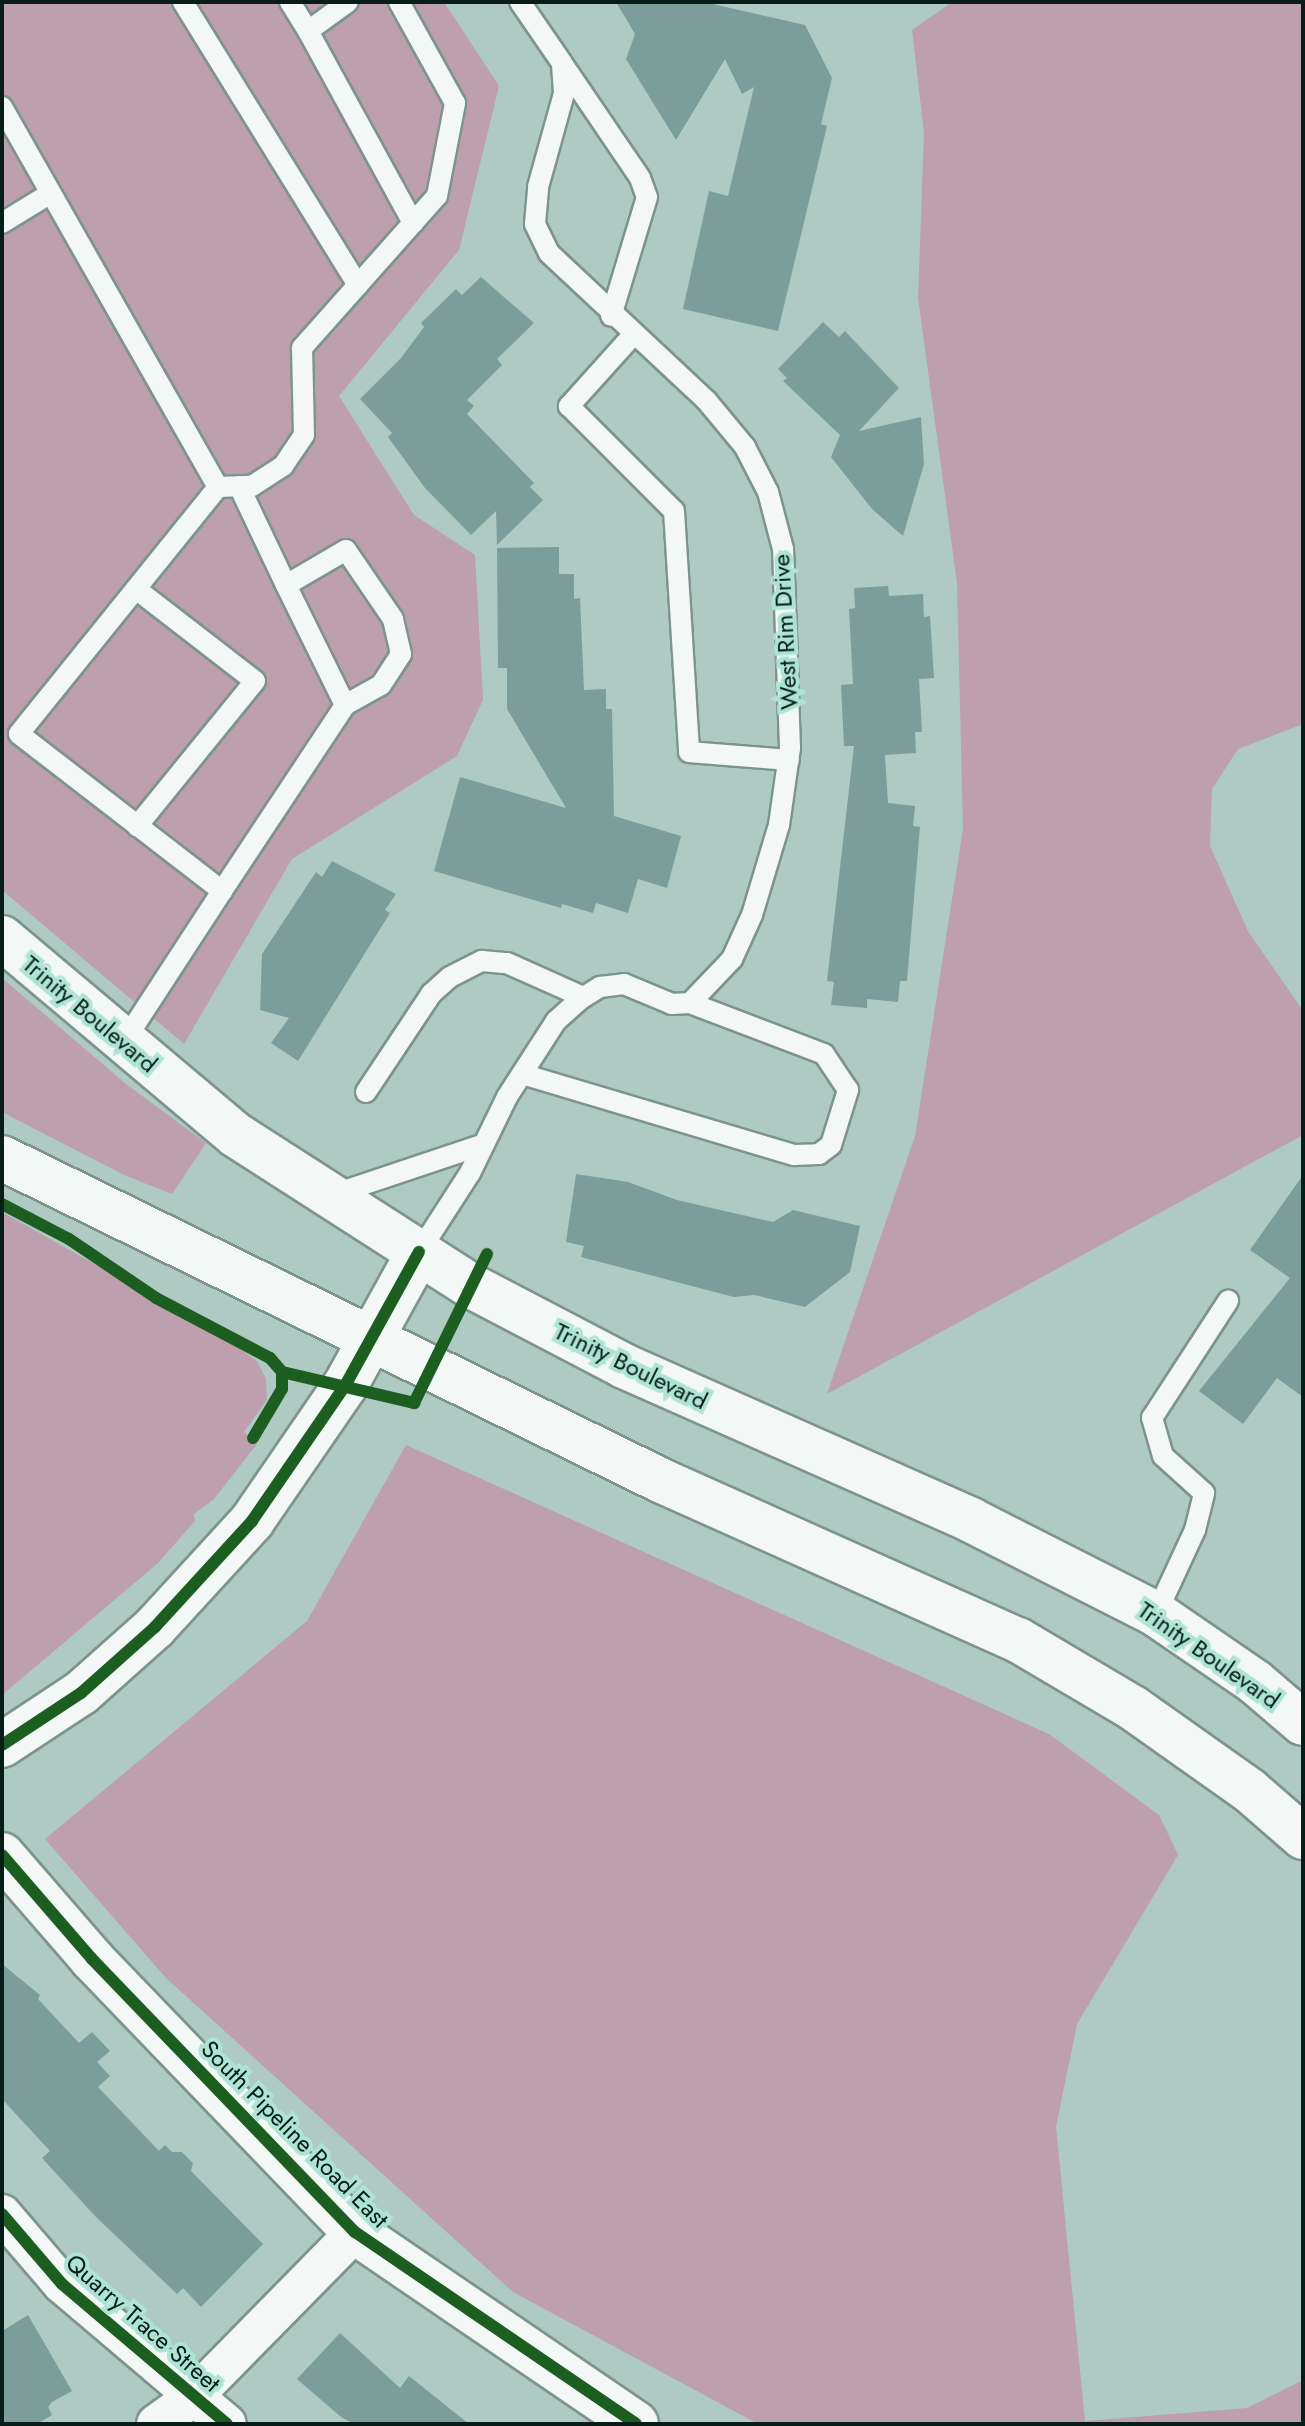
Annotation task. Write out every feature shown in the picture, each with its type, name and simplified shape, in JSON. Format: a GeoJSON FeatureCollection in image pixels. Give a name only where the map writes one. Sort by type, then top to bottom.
{"type":"FeatureCollection","features":[{"type":"Feature","properties":{"kind":"main road","name":"Trinity Boulevard"},"geometry":{"type":"LineString","coordinates":[[2,938],[236,1135],[419,1252],[624,1366],[971,1520],[1156,1614],[1255,1682],[1303,1723]]}},
{"type":"Feature","properties":{"kind":"main road"},"geometry":{"type":"LineString","coordinates":[[2,1158],[662,1481],[1018,1640],[1133,1708],[1249,1790],[1303,1837]]}},
{"type":"Feature","properties":{"kind":"main road"},"geometry":{"type":"LineString","coordinates":[[2,1745],[81,1693],[155,1627],[252,1521],[372,1341],[419,1252]]}},
{"type":"Feature","properties":{"kind":"main road","name":"South Pipeline Road East"},"geometry":{"type":"LineString","coordinates":[[2,1855],[92,1959],[355,2232],[636,2424]]}},
{"type":"Feature","properties":{"kind":"street","name":"Quarry Trace Street"},"geometry":{"type":"LineString","coordinates":[[2,2214],[62,2284],[192,2398],[227,2424]]}},
{"type":"Feature","properties":{"kind":"street"},"geometry":{"type":"LineString","coordinates":[[156,2424],[192,2398],[355,2232]]}},
{"type":"Feature","properties":{"kind":"lane"},"geometry":{"type":"LineString","coordinates":[[183,2],[358,285]]}},
{"type":"Feature","properties":{"kind":"lane"},"geometry":{"type":"LineString","coordinates":[[290,2],[413,223]]}},
{"type":"Feature","properties":{"kind":"lane"},"geometry":{"type":"LineString","coordinates":[[308,31],[348,2]]}},
{"type":"Feature","properties":{"kind":"lane"},"geometry":{"type":"LineString","coordinates":[[222,891],[19,734],[136,589],[228,487],[252,486],[283,466],[304,435],[302,348],[437,196],[455,103],[399,2]]}},
{"type":"Feature","properties":{"kind":"lane"},"geometry":{"type":"LineString","coordinates":[[520,2],[640,178],[647,197],[611,316]]}},
{"type":"Feature","properties":{"kind":"lane","name":"West Rim Drive"},"geometry":{"type":"LineString","coordinates":[[562,63],[564,93],[538,187],[535,224],[549,253],[611,316],[707,401],[745,447],[768,492],[783,549],[789,760],[779,825],[752,915],[732,959],[690,1003]]}},
{"type":"Feature","properties":{"kind":"lane"},"geometry":{"type":"LineString","coordinates":[[2,107],[286,585],[345,705]]}},
{"type":"Feature","properties":{"kind":"lane"},"geometry":{"type":"LineString","coordinates":[[2,223],[51,193]]}},
{"type":"Feature","properties":{"kind":"lane"},"geometry":{"type":"LineString","coordinates":[[633,335],[569,406],[674,511],[689,752],[789,760]]}},
{"type":"Feature","properties":{"kind":"lane"},"geometry":{"type":"LineString","coordinates":[[123,1043],[345,705],[381,685],[401,654],[393,619],[346,550],[286,585]]}},
{"type":"Feature","properties":{"kind":"lane"},"geometry":{"type":"LineString","coordinates":[[136,589],[255,681],[137,826]]}},
{"type":"Feature","properties":{"kind":"lane"},"geometry":{"type":"LineString","coordinates":[[366,1092],[431,994],[482,961],[507,963],[583,997]]}},
{"type":"Feature","properties":{"kind":"lane"},"geometry":{"type":"LineString","coordinates":[[419,1252],[522,1074],[556,1021],[583,997],[600,987],[624,984],[672,1004],[690,1003],[824,1054],[848,1090],[831,1145],[819,1154],[794,1155],[522,1074]]}},
{"type":"Feature","properties":{"kind":"lane"},"geometry":{"type":"LineString","coordinates":[[330,1195],[484,1144]]}},
{"type":"Feature","properties":{"kind":"lane"},"geometry":{"type":"LineString","coordinates":[[1156,1614],[1195,1530],[1204,1493],[1163,1456],[1152,1418],[1228,1301]]}},
{"type":"Feature","properties":{"kind":"shaded area"},"geometry":{"type":"Polygon","coordinates":[[[2,2],[444,2],[499,86],[459,250],[339,396],[414,515],[475,555],[483,700],[457,756],[292,859],[184,1044],[2,890],[2,2]]]}},
{"type":"Feature","properties":{"kind":"shaded area"},"geometry":{"type":"Polygon","coordinates":[[[952,2],[1303,2],[1303,724],[1238,749],[1212,789],[1210,846],[1248,931],[1303,1011],[1303,1135],[827,1394],[915,1136],[963,829],[957,583],[918,298],[924,133],[912,30],[952,2]]]}},
{"type":"Feature","properties":{"kind":"shaded area"},"geometry":{"type":"Polygon","coordinates":[[[2,978],[126,1084],[206,1143],[172,1194],[124,1175],[2,1112],[2,978]]]}},
{"type":"Feature","properties":{"kind":"shaded area"},"geometry":{"type":"Polygon","coordinates":[[[2,1212],[221,1335],[257,1361],[266,1379],[267,1400],[244,1432],[257,1444],[214,1499],[194,1514],[195,1521],[157,1564],[2,1695],[2,1212]]]}},
{"type":"Feature","properties":{"kind":"shaded area"},"geometry":{"type":"Polygon","coordinates":[[[406,1445],[1049,1734],[1159,1815],[1178,1855],[1077,2024],[1056,2127],[1085,2421],[1247,2408],[1303,2380],[1303,2424],[758,2424],[513,2292],[166,1978],[45,1839],[307,1621],[406,1445]]]}},
{"type":"Feature","properties":{"kind":"building"},"geometry":{"type":"Polygon","coordinates":[[[616,2],[704,2],[805,25],[832,78],[821,124],[827,126],[778,331],[683,309],[709,191],[728,196],[754,87],[742,94],[725,59],[676,140],[626,59],[635,34],[616,2]]]}},
{"type":"Feature","properties":{"kind":"building"},"geometry":{"type":"Polygon","coordinates":[[[481,277],[534,323],[497,359],[502,365],[467,400],[474,406],[467,414],[534,483],[530,487],[543,500],[497,545],[496,511],[471,535],[425,488],[388,437],[392,433],[360,399],[401,358],[424,327],[421,323],[456,289],[462,295],[481,277]]]}},
{"type":"Feature","properties":{"kind":"building"},"geometry":{"type":"Polygon","coordinates":[[[823,322],[839,337],[845,331],[899,388],[859,431],[921,417],[924,464],[903,536],[872,509],[831,457],[840,435],[783,381],[787,378],[778,369],[823,322]]]}},
{"type":"Feature","properties":{"kind":"building"},"geometry":{"type":"Polygon","coordinates":[[[559,547],[559,574],[574,574],[574,599],[580,598],[584,690],[606,689],[606,709],[612,709],[614,816],[681,836],[667,888],[638,879],[628,913],[596,903],[593,913],[562,904],[561,908],[434,871],[460,777],[566,808],[507,709],[507,668],[498,668],[497,548],[559,547]]]}},
{"type":"Feature","properties":{"kind":"building"},"geometry":{"type":"Polygon","coordinates":[[[888,586],[889,596],[923,594],[924,617],[930,616],[934,678],[919,679],[922,732],[915,732],[916,753],[885,755],[888,803],[915,806],[913,826],[920,827],[907,981],[900,981],[898,1002],[867,999],[867,1008],[831,1005],[834,982],[827,981],[854,746],[844,746],[841,685],[853,684],[849,609],[855,608],[854,588],[888,586]]]}},
{"type":"Feature","properties":{"kind":"building"},"geometry":{"type":"Polygon","coordinates":[[[332,861],[396,894],[385,910],[390,913],[298,1061],[271,1043],[289,1018],[260,1010],[262,954],[316,872],[322,877],[332,861]]]}},
{"type":"Feature","properties":{"kind":"building"},"geometry":{"type":"Polygon","coordinates":[[[576,1174],[628,1182],[677,1200],[773,1222],[793,1210],[860,1226],[850,1272],[805,1307],[754,1295],[734,1297],[581,1257],[584,1246],[566,1242],[576,1174]]]}},
{"type":"Feature","properties":{"kind":"building"},"geometry":{"type":"Polygon","coordinates":[[[1303,1175],[1303,1397],[1277,1378],[1243,1424],[1199,1391],[1290,1278],[1250,1250],[1303,1175]]]}},
{"type":"Feature","properties":{"kind":"building"},"geometry":{"type":"Polygon","coordinates":[[[2,1964],[40,1995],[38,1999],[79,2043],[92,2032],[110,2051],[97,2062],[110,2076],[98,2087],[159,2151],[165,2145],[172,2152],[182,2152],[193,2163],[191,2171],[263,2244],[201,2307],[183,2288],[177,2294],[95,2216],[42,2158],[50,2151],[2,2099],[2,1964]]]}},
{"type":"Feature","properties":{"kind":"building"},"geometry":{"type":"Polygon","coordinates":[[[28,2315],[72,2391],[52,2402],[48,2407],[52,2415],[37,2424],[2,2424],[2,2331],[28,2315]]]}},
{"type":"Feature","properties":{"kind":"building"},"geometry":{"type":"Polygon","coordinates":[[[340,2333],[400,2388],[409,2376],[469,2424],[354,2424],[341,2417],[297,2379],[340,2333]]]}},
{"type":"Feature","properties":{"kind":"cycle path"},"geometry":{"type":"LineString","coordinates":[[2,1204],[69,1239],[156,1298],[270,1358],[282,1372],[282,1389],[253,1438]]}},
{"type":"Feature","properties":{"kind":"cycle path"},"geometry":{"type":"LineString","coordinates":[[2,1745],[81,1693],[155,1627],[252,1521],[346,1384],[419,1252]]}},
{"type":"Feature","properties":{"kind":"cycle path"},"geometry":{"type":"LineString","coordinates":[[282,1372],[414,1403],[487,1254]]}},
{"type":"Feature","properties":{"kind":"cycle path"},"geometry":{"type":"LineString","coordinates":[[2,1855],[92,1959],[355,2232],[636,2424]]}},
{"type":"Feature","properties":{"kind":"cycle path"},"geometry":{"type":"LineString","coordinates":[[2,2214],[62,2284],[227,2424]]}}]}
